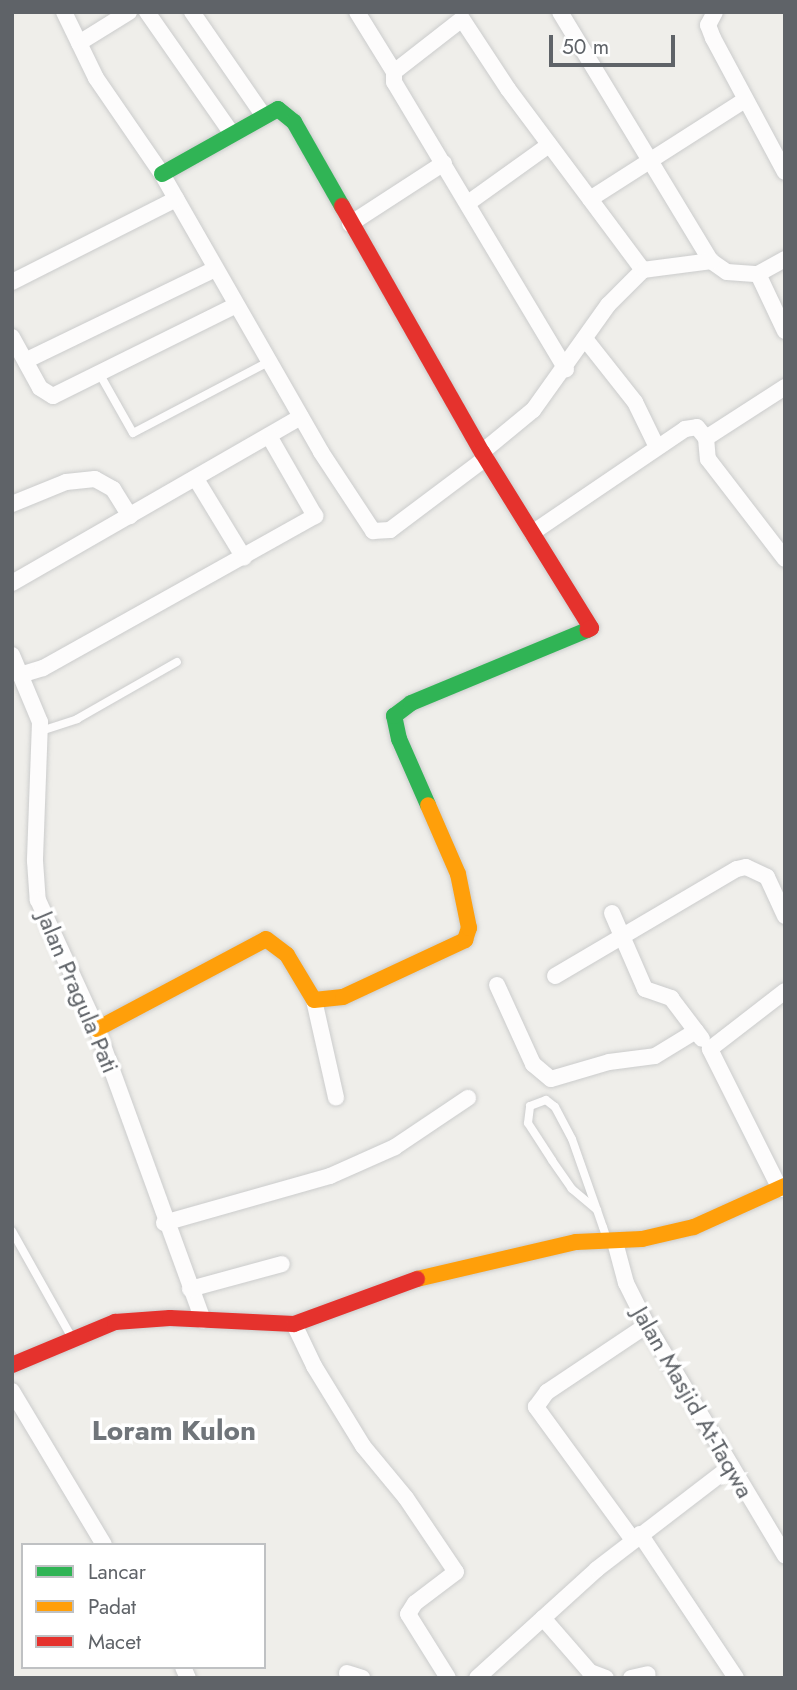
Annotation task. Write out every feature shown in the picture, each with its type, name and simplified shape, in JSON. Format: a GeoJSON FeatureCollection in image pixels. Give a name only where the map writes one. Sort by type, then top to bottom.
{"type":"FeatureCollection","features":[{"type":"Feature","properties":{"kind":"street"},"geometry":{"type":"LineString","coordinates":[[65,12],[96,78],[162,174],[350,500],[380,534],[484,455],[533,410],[566,369],[608,305],[643,270],[711,261]]}},
{"type":"Feature","properties":{"kind":"street"},"geometry":{"type":"LineString","coordinates":[[79,43],[129,12]]}},
{"type":"Feature","properties":{"kind":"street"},"geometry":{"type":"LineString","coordinates":[[146,12],[230,131]]}},
{"type":"Feature","properties":{"kind":"street"},"geometry":{"type":"LineString","coordinates":[[192,12],[263,115]]}},
{"type":"Feature","properties":{"kind":"street"},"geometry":{"type":"LineString","coordinates":[[357,12],[394,72],[394,82],[566,369]]}},
{"type":"Feature","properties":{"kind":"street"},"geometry":{"type":"LineString","coordinates":[[560,12],[711,261],[727,272],[758,274],[785,259]]}},
{"type":"Feature","properties":{"kind":"street"},"geometry":{"type":"LineString","coordinates":[[715,12],[708,25],[743,101],[785,172]]}},
{"type":"Feature","properties":{"kind":"street"},"geometry":{"type":"LineString","coordinates":[[394,72],[462,15],[549,145],[643,270]]}},
{"type":"Feature","properties":{"kind":"street"},"geometry":{"type":"LineString","coordinates":[[590,199],[743,101]]}},
{"type":"Feature","properties":{"kind":"street"},"geometry":{"type":"LineString","coordinates":[[162,174],[230,131],[278,109],[293,122],[484,455],[591,628],[411,703],[394,716],[399,739],[458,874],[468,935],[461,943],[343,997],[314,1000]]}},
{"type":"Feature","properties":{"kind":"street"},"geometry":{"type":"LineString","coordinates":[[468,203],[549,145]]}},
{"type":"Feature","properties":{"kind":"street"},"geometry":{"type":"LineString","coordinates":[[350,224],[444,163]]}},
{"type":"Feature","properties":{"kind":"street"},"geometry":{"type":"LineString","coordinates":[[12,282],[176,199]]}},
{"type":"Feature","properties":{"kind":"street"},"geometry":{"type":"LineString","coordinates":[[27,360],[215,269]]}},
{"type":"Feature","properties":{"kind":"street"},"geometry":{"type":"LineString","coordinates":[[758,274],[785,331]]}},
{"type":"Feature","properties":{"kind":"street"},"geometry":{"type":"LineString","coordinates":[[12,337],[40,388],[53,396],[236,305]]}},
{"type":"Feature","properties":{"kind":"street"},"geometry":{"type":"LineString","coordinates":[[586,340],[635,402],[656,445]]}},
{"type":"Feature","properties":{"kind":"street"},"geometry":{"type":"LineString","coordinates":[[706,439],[785,387]]}},
{"type":"Feature","properties":{"kind":"street"},"geometry":{"type":"LineString","coordinates":[[12,583],[301,417]]}},
{"type":"Feature","properties":{"kind":"street"},"geometry":{"type":"LineString","coordinates":[[532,533],[656,445],[692,426],[706,439],[708,458],[785,559]]}},
{"type":"Feature","properties":{"kind":"street"},"geometry":{"type":"LineString","coordinates":[[20,675],[43,668],[315,516],[269,436]]}},
{"type":"Feature","properties":{"kind":"street"},"geometry":{"type":"LineString","coordinates":[[12,504],[66,482],[95,479],[113,489],[130,516]]}},
{"type":"Feature","properties":{"kind":"street"},"geometry":{"type":"LineString","coordinates":[[196,479],[244,558]]}},
{"type":"Feature","properties":{"kind":"street","name":"Jalan Pragula Pati"},"geometry":{"type":"LineString","coordinates":[[12,655],[41,731],[35,861],[38,900],[97,1029],[164,1223],[202,1320]]}},
{"type":"Feature","properties":{"kind":"street"},"geometry":{"type":"LineString","coordinates":[[555,976],[623,932],[746,867],[767,877],[785,916]]}},
{"type":"Feature","properties":{"kind":"street"},"geometry":{"type":"LineString","coordinates":[[12,1365],[115,1322],[202,1320],[294,1324],[406,1279],[560,1245],[611,1241],[694,1227],[782,1188],[710,1049],[671,998],[645,989],[623,932],[612,914]]}},
{"type":"Feature","properties":{"kind":"street"},"geometry":{"type":"LineString","coordinates":[[97,1029],[266,939],[272,940],[287,955],[314,1000],[335,1098]]}},
{"type":"Feature","properties":{"kind":"street"},"geometry":{"type":"LineString","coordinates":[[497,985],[533,1064],[551,1079],[609,1062],[655,1056],[695,1031]]}},
{"type":"Feature","properties":{"kind":"street"},"geometry":{"type":"LineString","coordinates":[[710,1049],[785,991]]}},
{"type":"Feature","properties":{"kind":"street"},"geometry":{"type":"LineString","coordinates":[[164,1223],[330,1176],[395,1147],[468,1098]]}},
{"type":"Feature","properties":{"kind":"street","name":"Jalan Masjid At-Taqwa"},"geometry":{"type":"LineString","coordinates":[[611,1241],[626,1283],[647,1325],[785,1556]]}},
{"type":"Feature","properties":{"kind":"street"},"geometry":{"type":"LineString","coordinates":[[190,1289],[282,1264]]}},
{"type":"Feature","properties":{"kind":"street"},"geometry":{"type":"LineString","coordinates":[[294,1324],[314,1366],[363,1446],[406,1498],[456,1572],[415,1603],[408,1614],[449,1678]]}},
{"type":"Feature","properties":{"kind":"street"},"geometry":{"type":"LineString","coordinates":[[647,1325],[547,1392],[536,1407],[637,1537],[736,1678]]}},
{"type":"Feature","properties":{"kind":"street"},"geometry":{"type":"LineString","coordinates":[[12,1391],[103,1543]]}},
{"type":"Feature","properties":{"kind":"street"},"geometry":{"type":"LineString","coordinates":[[477,1678],[637,1537],[731,1466]]}},
{"type":"Feature","properties":{"kind":"street"},"geometry":{"type":"LineString","coordinates":[[543,1618],[590,1672],[606,1678]]}},
{"type":"Feature","properties":{"kind":"street"},"geometry":{"type":"LineString","coordinates":[[631,1678],[648,1674]]}},
{"type":"Feature","properties":{"kind":"lane"},"geometry":{"type":"LineString","coordinates":[[99,373],[133,433],[268,362]]}},
{"type":"Feature","properties":{"kind":"lane"},"geometry":{"type":"LineString","coordinates":[[41,731],[77,719],[177,662]]}},
{"type":"Feature","properties":{"kind":"lane"},"geometry":{"type":"LineString","coordinates":[[597,1210],[572,1189],[528,1123],[530,1106],[546,1100],[555,1107],[572,1139],[611,1241]]}},
{"type":"Feature","properties":{"kind":"lane"},"geometry":{"type":"LineString","coordinates":[[12,1231],[72,1338]]}},
{"type":"Feature","properties":{"kind":"traffic: fast"},"geometry":{"type":"LineString","coordinates":[[162,174],[278,109],[294,122],[342,206]]}},
{"type":"Feature","properties":{"kind":"traffic: fast"},"geometry":{"type":"LineString","coordinates":[[428,805],[399,739],[394,716],[411,703],[587,630]]}},
{"type":"Feature","properties":{"kind":"traffic: slow"},"geometry":{"type":"LineString","coordinates":[[97,1029],[266,939],[287,955],[314,1000],[343,997],[465,940],[469,928],[458,874],[428,805]]}},
{"type":"Feature","properties":{"kind":"traffic: slow"},"geometry":{"type":"LineString","coordinates":[[417,1279],[576,1242],[642,1239],[694,1227],[785,1186]]}},
{"type":"Feature","properties":{"kind":"traffic: jam"},"geometry":{"type":"LineString","coordinates":[[342,206],[482,452],[591,628],[587,630]]}},
{"type":"Feature","properties":{"kind":"traffic: jam"},"geometry":{"type":"LineString","coordinates":[[12,1365],[115,1322],[170,1318],[294,1324],[417,1279]]}},
{"type":"Feature","properties":{"kind":"district","name":"Loram Kulon"},"geometry":{"type":"Point","coordinates":[174,1431]}}]}
